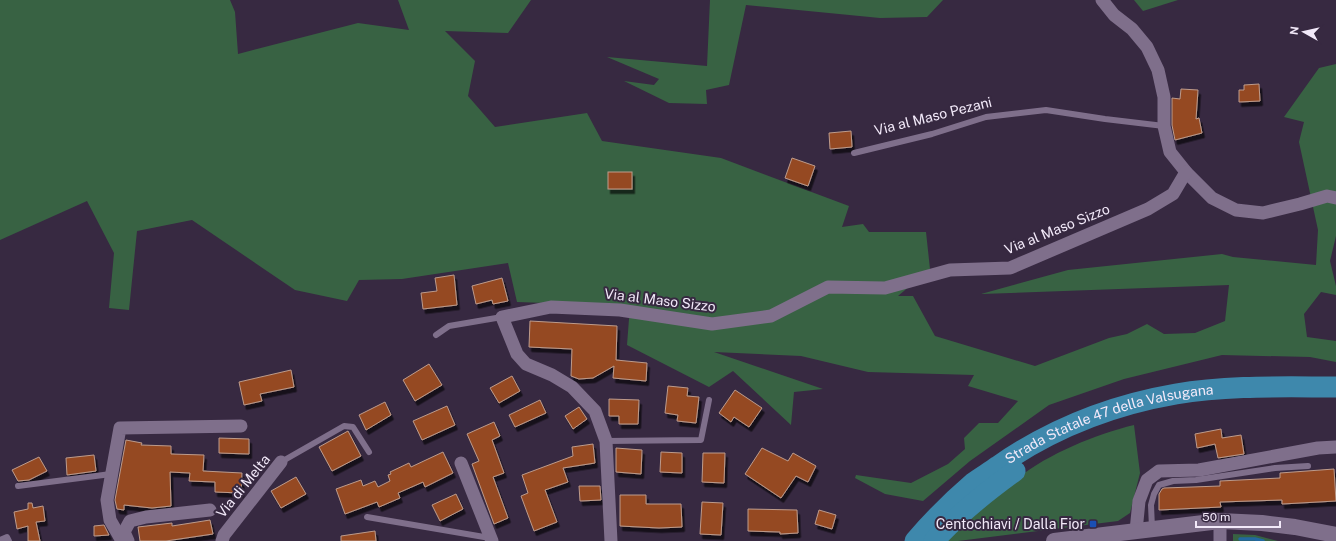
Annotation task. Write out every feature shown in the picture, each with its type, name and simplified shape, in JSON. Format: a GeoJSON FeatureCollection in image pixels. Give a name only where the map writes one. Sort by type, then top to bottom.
{"type":"FeatureCollection","features":[{"type":"Feature","properties":{"kind":"highway","name":"Strada Statale 47 della Valsugana"},"geometry":{"type":"LineString","coordinates":[[928,537],[947,506],[974,482],[1020,450],[1060,430],[1099,414],[1141,401],[1177,394],[1254,388],[1336,387]]}},
{"type":"Feature","properties":{"kind":"highway","name":"Strada Statale 47 della Valsugana"},"geometry":{"type":"LineString","coordinates":[[928,537],[1025,464],[1062,444],[1101,427],[1140,416],[1179,408],[1216,403],[1336,401]]}},
{"type":"Feature","properties":{"kind":"street"},"geometry":{"type":"LineString","coordinates":[[1102,0],[1114,15],[1132,29],[1147,47],[1158,70],[1164,97],[1164,126],[1170,152],[1186,172],[1212,198],[1236,210],[1264,213],[1327,196],[1336,198]]}},
{"type":"Feature","properties":{"kind":"street","name":"Via al Maso Sizzo"},"geometry":{"type":"LineString","coordinates":[[502,317],[552,307],[620,310],[712,324],[771,316],[828,287],[885,288],[950,270],[1010,268],[1148,209],[1173,194],[1186,172]]}},
{"type":"Feature","properties":{"kind":"street"},"geometry":{"type":"LineString","coordinates":[[502,317],[517,354],[526,364],[552,375],[572,387],[595,411],[606,441],[611,541]]}},
{"type":"Feature","properties":{"kind":"street"},"geometry":{"type":"LineString","coordinates":[[122,541],[110,520],[107,500],[120,428],[241,426]]}},
{"type":"Feature","properties":{"kind":"street"},"geometry":{"type":"LineString","coordinates":[[1136,531],[1139,501],[1148,480],[1159,471],[1199,470],[1318,448],[1336,447]]}},
{"type":"Feature","properties":{"kind":"street","name":"Via di Melta"},"geometry":{"type":"LineString","coordinates":[[222,541],[224,535],[281,462]]}},
{"type":"Feature","properties":{"kind":"street"},"geometry":{"type":"LineString","coordinates":[[461,463],[491,539]]}},
{"type":"Feature","properties":{"kind":"street"},"geometry":{"type":"LineString","coordinates":[[128,541],[124,532],[130,521],[146,517],[210,510]]}},
{"type":"Feature","properties":{"kind":"street"},"geometry":{"type":"LineString","coordinates":[[1054,541],[1220,521],[1262,523],[1295,527],[1336,535]]}},
{"type":"Feature","properties":{"kind":"street"},"geometry":{"type":"LineString","coordinates":[[1220,521],[1220,541]]}},
{"type":"Feature","properties":{"kind":"lane","name":"Via al Maso Pezani"},"geometry":{"type":"LineString","coordinates":[[854,153],[932,134],[986,117],[1046,110],[1105,120],[1164,126]]}},
{"type":"Feature","properties":{"kind":"lane"},"geometry":{"type":"LineString","coordinates":[[436,335],[449,326],[502,317]]}},
{"type":"Feature","properties":{"kind":"lane"},"geometry":{"type":"LineString","coordinates":[[606,441],[701,440],[709,400]]}},
{"type":"Feature","properties":{"kind":"lane","name":"Via di Melta"},"geometry":{"type":"LineString","coordinates":[[281,462],[344,426],[353,427],[369,452]]}},
{"type":"Feature","properties":{"kind":"lane"},"geometry":{"type":"LineString","coordinates":[[1152,528],[1151,505],[1154,494],[1159,485],[1173,481],[1196,480],[1275,468],[1308,466]]}},
{"type":"Feature","properties":{"kind":"lane"},"geometry":{"type":"LineString","coordinates":[[18,486],[112,474]]}},
{"type":"Feature","properties":{"kind":"lane"},"geometry":{"type":"LineString","coordinates":[[367,517],[491,539]]}},
{"type":"Feature","properties":{"kind":"lane"},"geometry":{"type":"LineString","coordinates":[[0,540],[6,537],[9,541]]}},
{"type":"Feature","properties":{"kind":"green space"},"geometry":{"type":"Polygon","coordinates":[[[0,0],[230,0],[235,12],[238,54],[358,23],[409,30],[398,0],[531,0],[508,33],[445,31],[475,61],[468,96],[495,127],[587,113],[602,141],[721,158],[849,206],[842,227],[863,224],[869,232],[926,232],[930,269],[898,296],[913,296],[935,336],[1035,366],[1109,338],[1127,334],[1147,324],[1164,334],[1195,333],[1225,321],[1229,285],[981,294],[1068,270],[1222,254],[1233,257],[1316,265],[1318,230],[1299,142],[1304,122],[1284,117],[1319,68],[1336,64],[1336,236],[1330,261],[1336,286],[1336,295],[1321,292],[1304,314],[1307,337],[1336,341],[1336,362],[1310,357],[1222,355],[1124,379],[1049,405],[970,461],[923,501],[885,494],[855,478],[856,475],[911,483],[948,464],[965,449],[964,438],[979,423],[998,423],[1018,401],[968,386],[974,375],[868,372],[801,356],[714,352],[823,389],[794,392],[791,425],[733,371],[709,387],[627,345],[630,306],[517,302],[508,263],[402,279],[359,280],[347,301],[295,290],[192,220],[137,231],[129,310],[109,308],[114,253],[87,201],[0,240],[0,0]]]}},
{"type":"Feature","properties":{"kind":"green space"},"geometry":{"type":"Polygon","coordinates":[[[710,0],[943,0],[927,17],[880,18],[746,5],[729,85],[706,90],[707,104],[669,103],[624,81],[654,85],[659,79],[607,57],[707,66],[710,0]]]}},
{"type":"Feature","properties":{"kind":"green space"},"geometry":{"type":"Polygon","coordinates":[[[1134,0],[1178,0],[1143,11],[1134,0]]]}},
{"type":"Feature","properties":{"kind":"green space"},"geometry":{"type":"Polygon","coordinates":[[[1134,425],[1140,473],[1130,513],[1118,521],[958,541],[943,541],[989,501],[1030,469],[1043,461],[1089,439],[1134,425]]]}},
{"type":"Feature","properties":{"kind":"green space"},"geometry":{"type":"Polygon","coordinates":[[[1233,534],[1255,535],[1278,541],[1233,541],[1233,534]]]}},
{"type":"Feature","properties":{"kind":"building"},"geometry":{"type":"Polygon","coordinates":[[[1259,84],[1260,101],[1239,102],[1239,90],[1244,90],[1244,85],[1259,84]]]}},
{"type":"Feature","properties":{"kind":"building"},"geometry":{"type":"Polygon","coordinates":[[[1181,89],[1198,90],[1196,119],[1199,118],[1202,133],[1175,140],[1172,125],[1172,98],[1180,99],[1181,89]]]}},
{"type":"Feature","properties":{"kind":"building"},"geometry":{"type":"Polygon","coordinates":[[[851,131],[852,147],[830,149],[829,133],[851,131]]]}},
{"type":"Feature","properties":{"kind":"building"},"geometry":{"type":"Polygon","coordinates":[[[792,158],[815,166],[808,186],[785,178],[792,158]]]}},
{"type":"Feature","properties":{"kind":"building"},"geometry":{"type":"Polygon","coordinates":[[[608,172],[632,172],[632,189],[608,189],[608,172]]]}},
{"type":"Feature","properties":{"kind":"building"},"geometry":{"type":"Polygon","coordinates":[[[454,275],[457,305],[423,309],[421,293],[437,291],[435,278],[454,275]]]}},
{"type":"Feature","properties":{"kind":"building"},"geometry":{"type":"Polygon","coordinates":[[[502,278],[508,301],[493,304],[492,300],[476,304],[472,286],[502,278]]]}},
{"type":"Feature","properties":{"kind":"building"},"geometry":{"type":"Polygon","coordinates":[[[530,321],[617,326],[616,360],[647,363],[646,381],[613,378],[614,366],[593,378],[579,379],[571,376],[572,349],[529,347],[530,321]]]}},
{"type":"Feature","properties":{"kind":"building"},"geometry":{"type":"Polygon","coordinates":[[[429,364],[442,385],[415,401],[403,380],[429,364]]]}},
{"type":"Feature","properties":{"kind":"building"},"geometry":{"type":"Polygon","coordinates":[[[291,370],[294,387],[260,394],[262,401],[244,405],[239,382],[291,370]]]}},
{"type":"Feature","properties":{"kind":"building"},"geometry":{"type":"Polygon","coordinates":[[[512,376],[520,391],[499,403],[490,388],[512,376]]]}},
{"type":"Feature","properties":{"kind":"building"},"geometry":{"type":"Polygon","coordinates":[[[668,386],[688,388],[687,396],[699,397],[696,423],[677,421],[678,415],[665,413],[668,386]]]}},
{"type":"Feature","properties":{"kind":"building"},"geometry":{"type":"Polygon","coordinates":[[[735,390],[762,408],[749,427],[734,417],[731,422],[719,413],[735,390]]]}},
{"type":"Feature","properties":{"kind":"building"},"geometry":{"type":"Polygon","coordinates":[[[609,399],[639,400],[638,424],[619,424],[619,416],[609,416],[609,399]]]}},
{"type":"Feature","properties":{"kind":"building"},"geometry":{"type":"Polygon","coordinates":[[[540,400],[546,413],[515,427],[509,415],[540,400]]]}},
{"type":"Feature","properties":{"kind":"building"},"geometry":{"type":"Polygon","coordinates":[[[385,402],[391,415],[366,430],[359,415],[385,402]]]}},
{"type":"Feature","properties":{"kind":"building"},"geometry":{"type":"Polygon","coordinates":[[[447,406],[455,425],[422,440],[413,421],[447,406]]]}},
{"type":"Feature","properties":{"kind":"building"},"geometry":{"type":"Polygon","coordinates":[[[579,407],[587,419],[573,429],[565,416],[579,407]]]}},
{"type":"Feature","properties":{"kind":"building"},"geometry":{"type":"Polygon","coordinates":[[[494,422],[500,436],[492,440],[504,473],[493,477],[508,518],[494,524],[472,464],[479,461],[467,434],[494,422]]]}},
{"type":"Feature","properties":{"kind":"building"},"geometry":{"type":"Polygon","coordinates":[[[1221,429],[1222,438],[1241,435],[1244,454],[1218,458],[1215,444],[1197,448],[1195,434],[1221,429]]]}},
{"type":"Feature","properties":{"kind":"building"},"geometry":{"type":"Polygon","coordinates":[[[348,431],[361,456],[332,471],[319,447],[348,431]]]}},
{"type":"Feature","properties":{"kind":"building"},"geometry":{"type":"Polygon","coordinates":[[[219,438],[249,439],[249,454],[219,453],[219,438]]]}},
{"type":"Feature","properties":{"kind":"building"},"geometry":{"type":"Polygon","coordinates":[[[126,440],[142,443],[141,445],[171,446],[171,454],[204,455],[203,471],[242,473],[241,493],[215,492],[215,482],[189,481],[190,473],[170,472],[171,506],[152,508],[124,505],[124,510],[117,509],[115,500],[126,440]]]}},
{"type":"Feature","properties":{"kind":"building"},"geometry":{"type":"Polygon","coordinates":[[[593,444],[595,463],[563,468],[568,482],[545,490],[557,522],[534,531],[521,496],[528,493],[522,475],[573,456],[572,447],[593,444]]]}},
{"type":"Feature","properties":{"kind":"building"},"geometry":{"type":"Polygon","coordinates":[[[616,448],[642,450],[641,474],[616,472],[616,448]]]}},
{"type":"Feature","properties":{"kind":"building"},"geometry":{"type":"Polygon","coordinates":[[[762,448],[788,461],[793,453],[816,466],[808,482],[796,476],[781,498],[745,474],[762,448]]]}},
{"type":"Feature","properties":{"kind":"building"},"geometry":{"type":"Polygon","coordinates":[[[443,452],[453,473],[425,487],[423,482],[398,493],[400,498],[379,507],[377,502],[345,514],[336,489],[361,480],[363,486],[375,481],[378,487],[390,481],[388,475],[391,474],[390,472],[409,463],[411,467],[443,452]]]}},
{"type":"Feature","properties":{"kind":"building"},"geometry":{"type":"Polygon","coordinates":[[[661,452],[682,453],[682,473],[660,472],[661,452]]]}},
{"type":"Feature","properties":{"kind":"building"},"geometry":{"type":"Polygon","coordinates":[[[703,453],[725,453],[724,483],[702,482],[703,453]]]}},
{"type":"Feature","properties":{"kind":"building"},"geometry":{"type":"Polygon","coordinates":[[[94,455],[96,471],[67,475],[66,458],[94,455]]]}},
{"type":"Feature","properties":{"kind":"building"},"geometry":{"type":"Polygon","coordinates":[[[39,457],[47,471],[29,480],[18,481],[12,470],[39,457]]]}},
{"type":"Feature","properties":{"kind":"building"},"geometry":{"type":"Polygon","coordinates":[[[1334,469],[1336,501],[1282,504],[1282,500],[1220,502],[1221,507],[1159,510],[1159,494],[1164,488],[1220,486],[1220,481],[1280,478],[1280,473],[1334,469]]]}},
{"type":"Feature","properties":{"kind":"building"},"geometry":{"type":"Polygon","coordinates":[[[296,477],[306,494],[281,508],[271,491],[296,477]]]}},
{"type":"Feature","properties":{"kind":"building"},"geometry":{"type":"Polygon","coordinates":[[[579,486],[600,486],[601,500],[580,501],[579,486]]]}},
{"type":"Feature","properties":{"kind":"building"},"geometry":{"type":"Polygon","coordinates":[[[456,494],[463,509],[440,521],[432,505],[456,494]]]}},
{"type":"Feature","properties":{"kind":"building"},"geometry":{"type":"Polygon","coordinates":[[[620,495],[646,495],[646,504],[681,504],[682,527],[659,528],[620,526],[620,495]]]}},
{"type":"Feature","properties":{"kind":"building"},"geometry":{"type":"Polygon","coordinates":[[[702,502],[723,503],[721,535],[700,534],[702,502]]]}},
{"type":"Feature","properties":{"kind":"building"},"geometry":{"type":"Polygon","coordinates":[[[28,503],[32,503],[33,508],[43,506],[45,521],[36,522],[40,541],[28,541],[28,526],[17,529],[14,512],[28,509],[28,503]]]}},
{"type":"Feature","properties":{"kind":"building"},"geometry":{"type":"Polygon","coordinates":[[[748,509],[797,510],[798,533],[780,534],[780,532],[748,531],[748,509]]]}},
{"type":"Feature","properties":{"kind":"building"},"geometry":{"type":"Polygon","coordinates":[[[819,510],[836,515],[832,529],[815,524],[819,510]]]}},
{"type":"Feature","properties":{"kind":"building"},"geometry":{"type":"Polygon","coordinates":[[[210,520],[213,534],[166,541],[140,541],[138,527],[172,523],[172,526],[210,520]]]}},
{"type":"Feature","properties":{"kind":"building"},"geometry":{"type":"Polygon","coordinates":[[[104,525],[109,535],[94,536],[94,526],[104,525]]]}},
{"type":"Feature","properties":{"kind":"building"},"geometry":{"type":"Polygon","coordinates":[[[375,531],[376,541],[341,541],[341,536],[375,531]]]}},
{"type":"Feature","properties":{"kind":"waterway"},"geometry":{"type":"LineString","coordinates":[[1240,539],[1255,539],[1263,541]]}},
{"type":"Feature","properties":{"kind":"place","name":"Centochiavi / Dalla Fior"},"geometry":{"type":"Point","coordinates":[1093,524]}}]}
